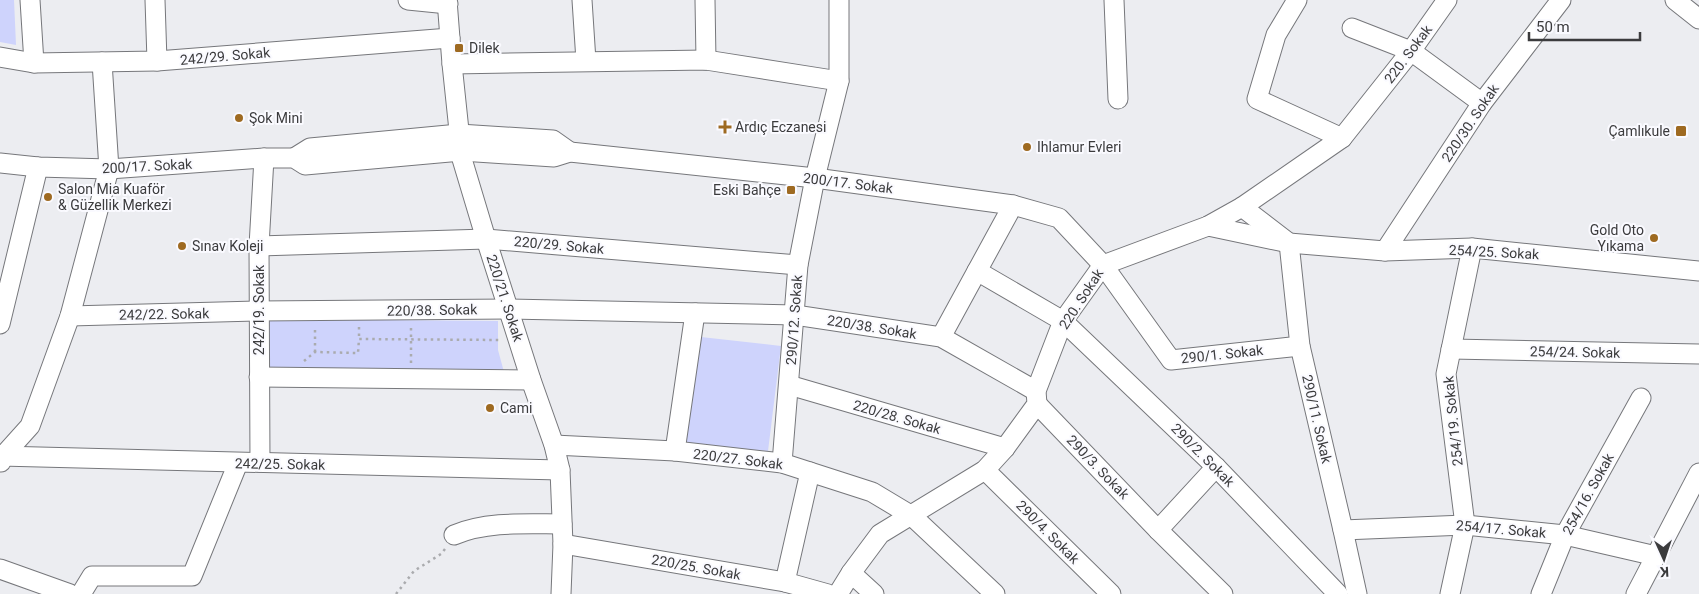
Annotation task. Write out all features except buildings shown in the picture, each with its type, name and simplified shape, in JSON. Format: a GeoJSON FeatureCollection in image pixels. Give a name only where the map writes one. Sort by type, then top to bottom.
{"type":"FeatureCollection","features":[{"type":"Feature","properties":{"kind":"street"},"geometry":{"type":"LineString","coordinates":[[30,0],[34,63]]}},
{"type":"Feature","properties":{"kind":"street"},"geometry":{"type":"LineString","coordinates":[[154,0],[157,61]]}},
{"type":"Feature","properties":{"kind":"street"},"geometry":{"type":"LineString","coordinates":[[408,0],[448,2]]}},
{"type":"Feature","properties":{"kind":"street"},"geometry":{"type":"LineString","coordinates":[[582,0],[586,61]]}},
{"type":"Feature","properties":{"kind":"street"},"geometry":{"type":"LineString","coordinates":[[705,0],[706,60]]}},
{"type":"Feature","properties":{"kind":"street","name":"290/12. Sokak"},"geometry":{"type":"LineString","coordinates":[[782,463],[798,265],[815,178],[839,81],[839,0]]}},
{"type":"Feature","properties":{"kind":"street"},"geometry":{"type":"LineString","coordinates":[[1114,0],[1118,99]]}},
{"type":"Feature","properties":{"kind":"street"},"geometry":{"type":"LineString","coordinates":[[1297,0],[1276,35],[1257,99],[1342,138]]}},
{"type":"Feature","properties":{"kind":"street","name":"220. Sokak"},"geometry":{"type":"LineString","coordinates":[[838,594],[880,534],[985,470],[1005,448],[1036,397],[1064,321],[1103,265],[1208,226],[1242,207],[1342,138],[1411,51],[1447,0]]}},
{"type":"Feature","properties":{"kind":"street","name":"220/30. Sokak"},"geometry":{"type":"LineString","coordinates":[[1385,251],[1482,103],[1561,0]]}},
{"type":"Feature","properties":{"kind":"street"},"geometry":{"type":"LineString","coordinates":[[1675,0],[1699,19]]}},
{"type":"Feature","properties":{"kind":"street","name":"220/21. Sokak"},"geometry":{"type":"LineString","coordinates":[[448,2],[460,143],[486,239],[554,445],[560,470],[563,544],[561,594]]}},
{"type":"Feature","properties":{"kind":"street"},"geometry":{"type":"LineString","coordinates":[[1352,28],[1411,51],[1482,103]]}},
{"type":"Feature","properties":{"kind":"street","name":"242/29. Sokak"},"geometry":{"type":"LineString","coordinates":[[0,57],[34,63],[157,61],[450,38]]}},
{"type":"Feature","properties":{"kind":"street"},"geometry":{"type":"LineString","coordinates":[[452,64],[706,60],[839,81]]}},
{"type":"Feature","properties":{"kind":"street"},"geometry":{"type":"LineString","coordinates":[[1,458],[30,426],[70,316],[109,169],[102,62]]}},
{"type":"Feature","properties":{"kind":"street","name":"200/17. Sokak"},"geometry":{"type":"LineString","coordinates":[[0,163],[38,167],[109,169],[264,158],[294,158],[305,165],[460,143],[554,157],[570,152],[815,178],[1013,205],[1059,218],[1103,265]]}},
{"type":"Feature","properties":{"kind":"street","name":"242/19. Sokak"},"geometry":{"type":"LineString","coordinates":[[260,462],[258,311],[259,246],[264,158]]}},
{"type":"Feature","properties":{"kind":"street"},"geometry":{"type":"LineString","coordinates":[[0,324],[38,167]]}},
{"type":"Feature","properties":{"kind":"street"},"geometry":{"type":"LineString","coordinates":[[941,337],[1013,205]]}},
{"type":"Feature","properties":{"kind":"street"},"geometry":{"type":"LineString","coordinates":[[1242,207],[1289,243]]}},
{"type":"Feature","properties":{"kind":"street","name":"254/25. Sokak"},"geometry":{"type":"LineString","coordinates":[[1208,226],[1289,243],[1385,251],[1472,248],[1699,271]]}},
{"type":"Feature","properties":{"kind":"street","name":"220/29. Sokak"},"geometry":{"type":"LineString","coordinates":[[259,246],[486,239],[798,265]]}},
{"type":"Feature","properties":{"kind":"street","name":"290/11. Sokak"},"geometry":{"type":"LineString","coordinates":[[1289,243],[1300,346],[1356,594]]}},
{"type":"Feature","properties":{"kind":"street","name":"254/19. Sokak"},"geometry":{"type":"LineString","coordinates":[[1450,594],[1465,525],[1446,374],[1472,248]]}},
{"type":"Feature","properties":{"kind":"street","name":"290/1. Sokak"},"geometry":{"type":"LineString","coordinates":[[1103,265],[1171,360],[1300,346]]}},
{"type":"Feature","properties":{"kind":"street","name":"290/2. Sokak"},"geometry":{"type":"LineString","coordinates":[[977,271],[1064,321],[1216,467],[1338,594]]}},
{"type":"Feature","properties":{"kind":"street","name":"220/38. Sokak"},"geometry":{"type":"LineString","coordinates":[[258,311],[509,309],[795,315],[941,337],[1036,397]]}},
{"type":"Feature","properties":{"kind":"street","name":"242/22. Sokak"},"geometry":{"type":"LineString","coordinates":[[70,316],[258,311]]}},
{"type":"Feature","properties":{"kind":"street"},"geometry":{"type":"LineString","coordinates":[[675,451],[695,313]]}},
{"type":"Feature","properties":{"kind":"street","name":"254/24. Sokak"},"geometry":{"type":"LineString","coordinates":[[1451,349],[1699,354]]}},
{"type":"Feature","properties":{"kind":"street"},"geometry":{"type":"LineString","coordinates":[[259,377],[531,380]]}},
{"type":"Feature","properties":{"kind":"street","name":"220/28. Sokak"},"geometry":{"type":"LineString","coordinates":[[789,385],[1005,448]]}},
{"type":"Feature","properties":{"kind":"street","name":"290/3. Sokak"},"geometry":{"type":"LineString","coordinates":[[1036,397],[1158,530],[1223,594]]}},
{"type":"Feature","properties":{"kind":"street","name":"254/16. Sokak"},"geometry":{"type":"LineString","coordinates":[[1541,594],[1565,535],[1641,398]]}},
{"type":"Feature","properties":{"kind":"street","name":"220/27. Sokak"},"geometry":{"type":"LineString","coordinates":[[554,445],[675,451],[782,463],[872,492],[912,516],[994,594]]}},
{"type":"Feature","properties":{"kind":"street","name":"242/25. Sokak"},"geometry":{"type":"LineString","coordinates":[[1,458],[260,462],[560,470]]}},
{"type":"Feature","properties":{"kind":"street"},"geometry":{"type":"LineString","coordinates":[[80,594],[92,576],[192,576],[238,463]]}},
{"type":"Feature","properties":{"kind":"street"},"geometry":{"type":"LineString","coordinates":[[1158,530],[1216,467]]}},
{"type":"Feature","properties":{"kind":"street","name":"290/4. Sokak"},"geometry":{"type":"LineString","coordinates":[[985,470],[1102,591]]}},
{"type":"Feature","properties":{"kind":"street"},"geometry":{"type":"LineString","coordinates":[[785,582],[810,472]]}},
{"type":"Feature","properties":{"kind":"street"},"geometry":{"type":"LineString","coordinates":[[1636,594],[1699,472]]}},
{"type":"Feature","properties":{"kind":"street"},"geometry":{"type":"LineString","coordinates":[[454,535],[468,529],[562,524]]}},
{"type":"Feature","properties":{"kind":"street","name":"254/17. Sokak"},"geometry":{"type":"LineString","coordinates":[[1343,530],[1465,525],[1565,535],[1656,556]]}},
{"type":"Feature","properties":{"kind":"street","name":"220/25. Sokak"},"geometry":{"type":"LineString","coordinates":[[563,544],[785,582],[828,594]]}},
{"type":"Feature","properties":{"kind":"street"},"geometry":{"type":"LineString","coordinates":[[0,569],[50,591],[70,594]]}},
{"type":"Feature","properties":{"kind":"street"},"geometry":{"type":"LineString","coordinates":[[851,573],[874,594]]}},
{"type":"Feature","properties":{"kind":"path"},"geometry":{"type":"LineString","coordinates":[[411,378],[412,310]]}},
{"type":"Feature","properties":{"kind":"path"},"geometry":{"type":"LineString","coordinates":[[285,377],[315,352],[358,353],[359,339],[518,340]]}},
{"type":"Feature","properties":{"kind":"path"},"geometry":{"type":"LineString","coordinates":[[396,594],[414,571],[441,554],[454,535]]}},
{"type":"Feature","properties":{"kind":"shaded area"},"geometry":{"type":"Polygon","coordinates":[[[0,0],[14,0],[16,45],[0,42],[0,0]]]}},
{"type":"Feature","properties":{"kind":"shaded area"},"geometry":{"type":"Polygon","coordinates":[[[268,319],[498,321],[498,350],[504,372],[266,370],[268,319]]]}},
{"type":"Feature","properties":{"kind":"shaded area"},"geometry":{"type":"Polygon","coordinates":[[[701,337],[781,346],[768,451],[684,445],[701,337]]]}},
{"type":"Feature","properties":{"kind":"place","name":"Dilek"},"geometry":{"type":"Point","coordinates":[459,48]}},
{"type":"Feature","properties":{"kind":"place","name":"Şok Mini"},"geometry":{"type":"Point","coordinates":[239,118]}},
{"type":"Feature","properties":{"kind":"place","name":"Ardıç Eczanesi"},"geometry":{"type":"Point","coordinates":[725,127]}},
{"type":"Feature","properties":{"kind":"place","name":"Çamlıkule"},"geometry":{"type":"Point","coordinates":[1681,131]}},
{"type":"Feature","properties":{"kind":"place","name":"Ihlamur Evleri"},"geometry":{"type":"Point","coordinates":[1027,147]}},
{"type":"Feature","properties":{"kind":"place","name":"Eski Bahçe"},"geometry":{"type":"Point","coordinates":[791,190]}},
{"type":"Feature","properties":{"kind":"place","name":"Salon Mia Kuaför & Güzellik Merkezi"},"geometry":{"type":"Point","coordinates":[48,197]}},
{"type":"Feature","properties":{"kind":"place","name":"Gold Oto Yıkama"},"geometry":{"type":"Point","coordinates":[1654,238]}},
{"type":"Feature","properties":{"kind":"place","name":"Sınav Koleji"},"geometry":{"type":"Point","coordinates":[182,246]}},
{"type":"Feature","properties":{"kind":"place","name":"Cami"},"geometry":{"type":"Point","coordinates":[490,408]}}]}
